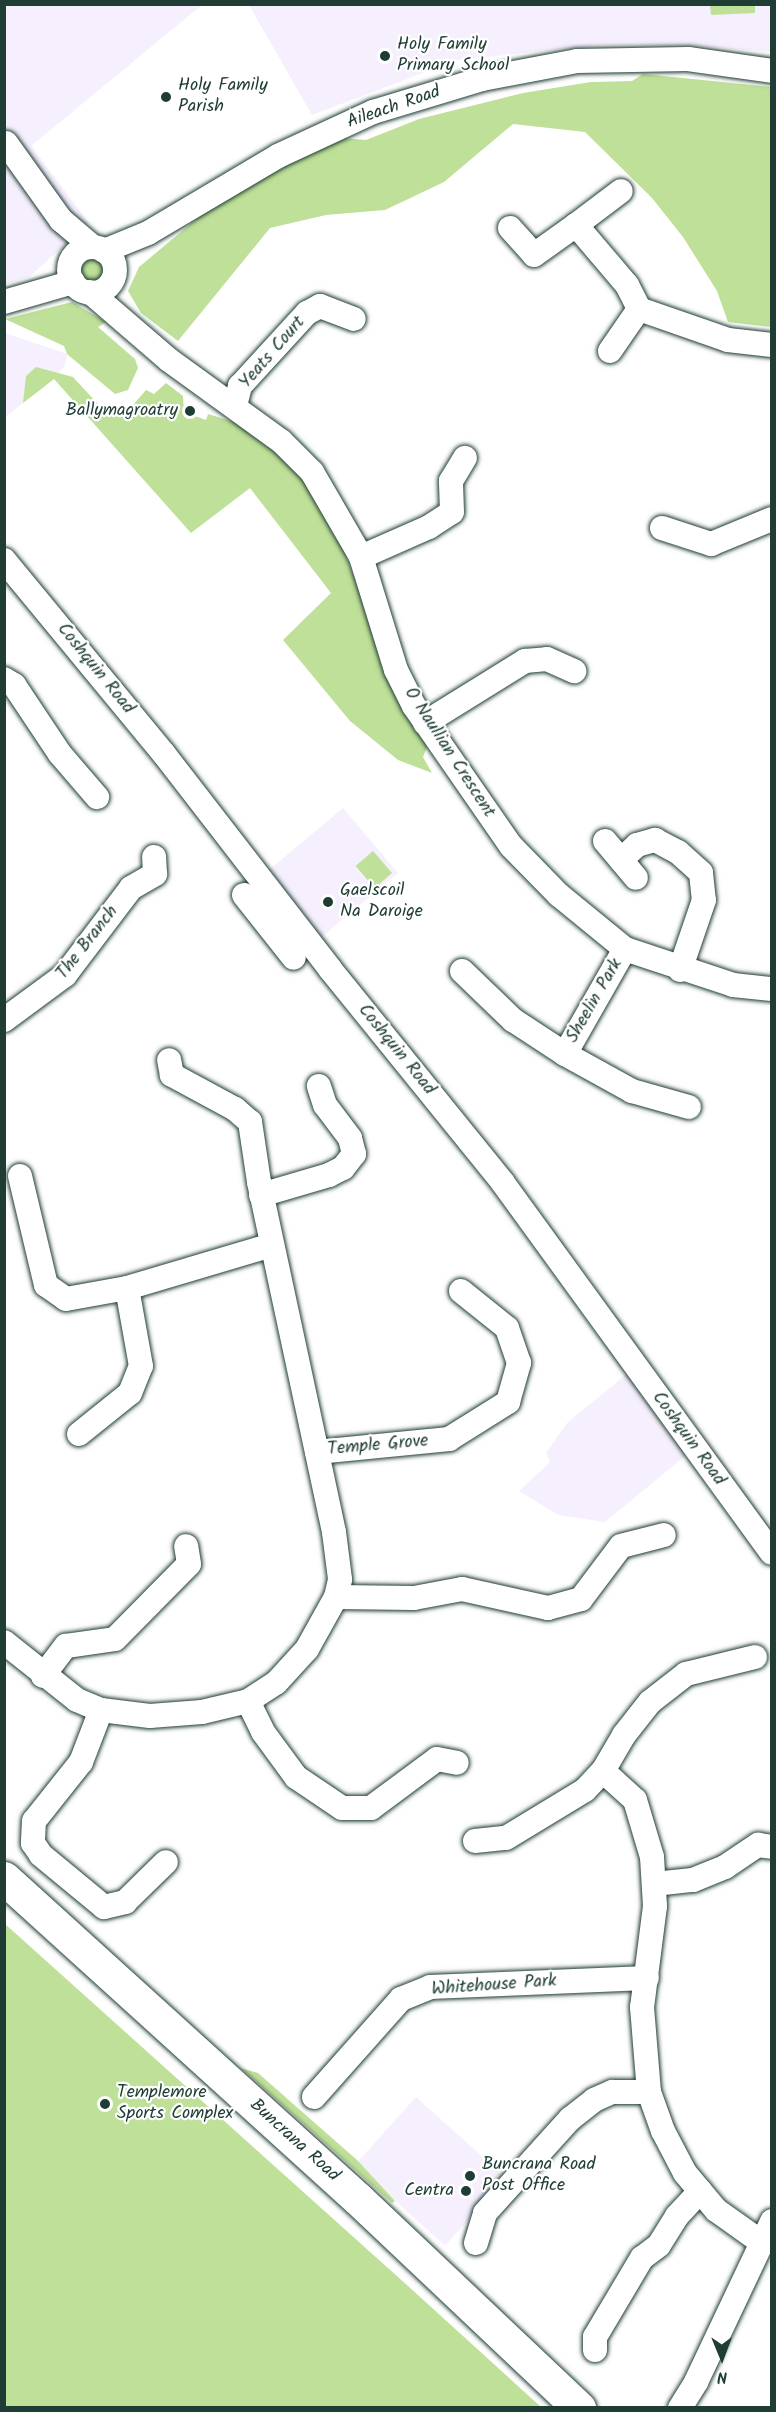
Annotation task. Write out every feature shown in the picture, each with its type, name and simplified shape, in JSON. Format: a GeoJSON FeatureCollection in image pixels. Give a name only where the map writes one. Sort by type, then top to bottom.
{"type":"FeatureCollection","features":[{"type":"Feature","properties":{"kind":"highway","name":"Buncrana Road"},"geometry":{"type":"LineString","coordinates":[[4,1878],[357,2198],[579,2408]]}},
{"type":"Feature","properties":{"kind":"street","name":"Aileach Road"},"geometry":{"type":"LineString","coordinates":[[106,262],[148,233],[278,156],[373,112],[482,79],[576,61],[688,59],[771,71]]}},
{"type":"Feature","properties":{"kind":"street"},"geometry":{"type":"LineString","coordinates":[[6,143],[61,220],[78,279]]}},
{"type":"Feature","properties":{"kind":"street"},"geometry":{"type":"LineString","coordinates":[[510,228],[534,255],[621,191]]}},
{"type":"Feature","properties":{"kind":"street","name":"O Naullian Crescent"},"geometry":{"type":"LineString","coordinates":[[61,220],[106,262],[147,340]]}},
{"type":"Feature","properties":{"kind":"street"},"geometry":{"type":"LineString","coordinates":[[576,225],[627,285],[639,309],[728,340],[771,345]]}},
{"type":"Feature","properties":{"kind":"street"},"geometry":{"type":"LineString","coordinates":[[4,302],[78,279],[103,290],[106,262],[80,251],[78,279]]}},
{"type":"Feature","properties":{"kind":"street","name":"O Naullian Crescent"},"geometry":{"type":"LineString","coordinates":[[78,279],[147,340],[281,441],[312,472],[362,557],[396,669],[425,723],[511,846],[560,895],[625,949],[680,970],[733,985],[771,989]]}},
{"type":"Feature","properties":{"kind":"street","name":"Yeats Court"},"geometry":{"type":"LineString","coordinates":[[235,406],[240,386],[307,313],[320,306],[354,319]]}},
{"type":"Feature","properties":{"kind":"street"},"geometry":{"type":"LineString","coordinates":[[610,351],[639,309]]}},
{"type":"Feature","properties":{"kind":"street"},"geometry":{"type":"LineString","coordinates":[[362,557],[429,527],[452,512],[451,481],[465,458]]}},
{"type":"Feature","properties":{"kind":"street"},"geometry":{"type":"LineString","coordinates":[[662,528],[711,544],[771,519]]}},
{"type":"Feature","properties":{"kind":"street","name":"Coshquin Road"},"geometry":{"type":"LineString","coordinates":[[4,560],[164,754],[273,913],[503,1183],[771,1552]]}},
{"type":"Feature","properties":{"kind":"street"},"geometry":{"type":"LineString","coordinates":[[425,723],[525,661],[547,659],[574,671]]}},
{"type":"Feature","properties":{"kind":"street"},"geometry":{"type":"LineString","coordinates":[[4,679],[15,684],[60,754],[97,797]]}},
{"type":"Feature","properties":{"kind":"street"},"geometry":{"type":"LineString","coordinates":[[621,860],[637,845],[655,840],[678,852],[700,873],[704,900],[680,970]]}},
{"type":"Feature","properties":{"kind":"street"},"geometry":{"type":"LineString","coordinates":[[605,841],[636,878]]}},
{"type":"Feature","properties":{"kind":"street","name":"The Branch"},"geometry":{"type":"LineString","coordinates":[[4,1020],[66,975],[131,888],[155,874],[154,857]]}},
{"type":"Feature","properties":{"kind":"street"},"geometry":{"type":"LineString","coordinates":[[244,895],[273,913],[294,958]]}},
{"type":"Feature","properties":{"kind":"street","name":"Sheelin Park"},"geometry":{"type":"LineString","coordinates":[[565,1054],[625,949]]}},
{"type":"Feature","properties":{"kind":"street","name":"Sheelin Park"},"geometry":{"type":"LineString","coordinates":[[462,971],[513,1020],[565,1054],[632,1090],[689,1107]]}},
{"type":"Feature","properties":{"kind":"street","name":"Temple Grove"},"geometry":{"type":"LineString","coordinates":[[4,1642],[77,1700],[101,1710],[128,1715],[176,1714],[248,1701],[293,1668],[308,1649],[336,1597],[340,1579],[334,1532],[261,1195],[250,1122],[235,1109],[172,1075],[169,1060]]}},
{"type":"Feature","properties":{"kind":"street"},"geometry":{"type":"LineString","coordinates":[[261,1195],[329,1175],[343,1168],[354,1154],[350,1138],[325,1105],[319,1086]]}},
{"type":"Feature","properties":{"kind":"street"},"geometry":{"type":"LineString","coordinates":[[20,1176],[46,1285],[66,1299],[127,1288],[272,1245]]}},
{"type":"Feature","properties":{"kind":"street"},"geometry":{"type":"LineString","coordinates":[[79,1434],[130,1393],[141,1366],[127,1288]]}},
{"type":"Feature","properties":{"kind":"street","name":"Temple Grove"},"geometry":{"type":"LineString","coordinates":[[317,1452],[449,1439],[508,1402],[519,1363],[507,1328],[461,1291]]}},
{"type":"Feature","properties":{"kind":"street"},"geometry":{"type":"LineString","coordinates":[[336,1597],[414,1598],[462,1590],[548,1608],[580,1599],[621,1546],[664,1535]]}},
{"type":"Feature","properties":{"kind":"street"},"geometry":{"type":"LineString","coordinates":[[44,1676],[66,1646],[115,1639],[189,1564],[186,1546]]}},
{"type":"Feature","properties":{"kind":"street"},"geometry":{"type":"LineString","coordinates":[[475,1841],[506,1838],[585,1790],[603,1771],[624,1735],[650,1702],[686,1674],[755,1656]]}},
{"type":"Feature","properties":{"kind":"street"},"geometry":{"type":"LineString","coordinates":[[248,1701],[262,1732],[297,1777],[342,1808],[371,1808],[437,1760],[457,1763]]}},
{"type":"Feature","properties":{"kind":"street"},"geometry":{"type":"LineString","coordinates":[[101,1710],[81,1762],[34,1821],[33,1843],[41,1856],[104,1906],[125,1902],[166,1862]]}},
{"type":"Feature","properties":{"kind":"street"},"geometry":{"type":"LineString","coordinates":[[603,1771],[635,1800],[652,1857],[654,1884],[642,2028],[649,2092],[663,2131],[700,2191],[716,2210],[761,2242]]}},
{"type":"Feature","properties":{"kind":"street"},"geometry":{"type":"LineString","coordinates":[[654,1884],[693,1880],[725,1867],[758,1845],[771,1847]]}},
{"type":"Feature","properties":{"kind":"street","name":"Whitehouse Park"},"geometry":{"type":"LineString","coordinates":[[314,2097],[401,1999],[430,1987],[647,1978]]}},
{"type":"Feature","properties":{"kind":"street"},"geometry":{"type":"LineString","coordinates":[[476,2243],[485,2213],[570,2119],[594,2100],[612,2092],[649,2092]]}},
{"type":"Feature","properties":{"kind":"street"},"geometry":{"type":"LineString","coordinates":[[595,2350],[595,2337],[642,2258],[659,2245],[677,2216],[700,2191]]}},
{"type":"Feature","properties":{"kind":"street"},"geometry":{"type":"LineString","coordinates":[[680,2408],[696,2382],[771,2220]]}},
{"type":"Feature","properties":{"kind":"shaded area"},"geometry":{"type":"Polygon","coordinates":[[[4,5],[202,5],[31,146],[89,223],[29,277],[5,284],[4,5]]]}},
{"type":"Feature","properties":{"kind":"shaded area","name":"Holy Family Primary School"},"geometry":{"type":"Polygon","coordinates":[[[249,5],[771,5],[771,52],[685,45],[601,45],[457,60],[312,115],[249,5]]]}},
{"type":"Feature","properties":{"kind":"shaded area"},"geometry":{"type":"Polygon","coordinates":[[[5,333],[67,354],[65,365],[54,379],[5,417],[5,333]]]}},
{"type":"Feature","properties":{"kind":"shaded area","name":"Gaelscoil Na Daroige"},"geometry":{"type":"Polygon","coordinates":[[[343,808],[398,873],[320,938],[266,873],[343,808]]]}},
{"type":"Feature","properties":{"kind":"shaded area"},"geometry":{"type":"Polygon","coordinates":[[[628,1373],[690,1452],[605,1522],[558,1515],[519,1491],[550,1462],[546,1453],[567,1423],[628,1373]]]}},
{"type":"Feature","properties":{"kind":"shaded area"},"geometry":{"type":"Polygon","coordinates":[[[416,2097],[506,2178],[445,2246],[355,2165],[416,2097]]]}},
{"type":"Feature","properties":{"kind":"green space"},"geometry":{"type":"Polygon","coordinates":[[[710,5],[755,5],[755,13],[711,15],[710,5]]]}},
{"type":"Feature","properties":{"kind":"green space"},"geometry":{"type":"Polygon","coordinates":[[[643,74],[771,87],[771,327],[728,322],[717,291],[683,237],[652,198],[585,132],[513,124],[444,182],[385,210],[326,215],[270,228],[178,341],[141,313],[128,291],[139,267],[205,212],[271,172],[343,138],[366,140],[419,119],[523,93],[591,82],[632,81],[643,74]]]}},
{"type":"Feature","properties":{"kind":"green space"},"geometry":{"type":"Polygon","coordinates":[[[92,255],[103,259],[107,270],[103,281],[92,285],[81,281],[77,270],[81,259],[92,255]]]}},
{"type":"Feature","properties":{"kind":"green space"},"geometry":{"type":"Polygon","coordinates":[[[72,302],[106,322],[98,327],[135,359],[138,368],[128,390],[115,394],[67,354],[64,346],[5,319],[72,302]]]}},
{"type":"Feature","properties":{"kind":"green space"},"geometry":{"type":"Polygon","coordinates":[[[36,367],[73,377],[108,415],[126,413],[146,390],[154,394],[166,383],[183,396],[184,412],[206,420],[208,414],[246,426],[296,461],[336,530],[393,679],[427,747],[423,757],[432,773],[398,760],[350,721],[283,640],[331,593],[250,488],[191,533],[54,379],[23,403],[26,376],[36,367]]]}},
{"type":"Feature","properties":{"kind":"green space"},"geometry":{"type":"Polygon","coordinates":[[[373,851],[392,873],[375,888],[356,866],[373,851]]]}},
{"type":"Feature","properties":{"kind":"green space","name":"Templemore Sports Complex"},"geometry":{"type":"Polygon","coordinates":[[[4,1923],[408,2286],[541,2407],[5,2407],[4,1923]]]}},
{"type":"Feature","properties":{"kind":"green space"},"geometry":{"type":"Polygon","coordinates":[[[241,2068],[258,2073],[357,2160],[395,2201],[392,2203],[241,2068]]]}},
{"type":"Feature","properties":{"kind":"place","name":"Holy Family Primary School"},"geometry":{"type":"Point","coordinates":[385,56]}},
{"type":"Feature","properties":{"kind":"place","name":"Holy Family Parish"},"geometry":{"type":"Point","coordinates":[166,97]}},
{"type":"Feature","properties":{"kind":"place","name":"Ballymagroatry"},"geometry":{"type":"Point","coordinates":[190,411]}},
{"type":"Feature","properties":{"kind":"place","name":"Gaelscoil Na Daroige"},"geometry":{"type":"Point","coordinates":[328,902]}},
{"type":"Feature","properties":{"kind":"place","name":"Templemore Sports Complex"},"geometry":{"type":"Point","coordinates":[105,2104]}},
{"type":"Feature","properties":{"kind":"place","name":"Buncrana Road Post Office"},"geometry":{"type":"Point","coordinates":[470,2176]}},
{"type":"Feature","properties":{"kind":"place","name":"Centra"},"geometry":{"type":"Point","coordinates":[466,2191]}}]}
